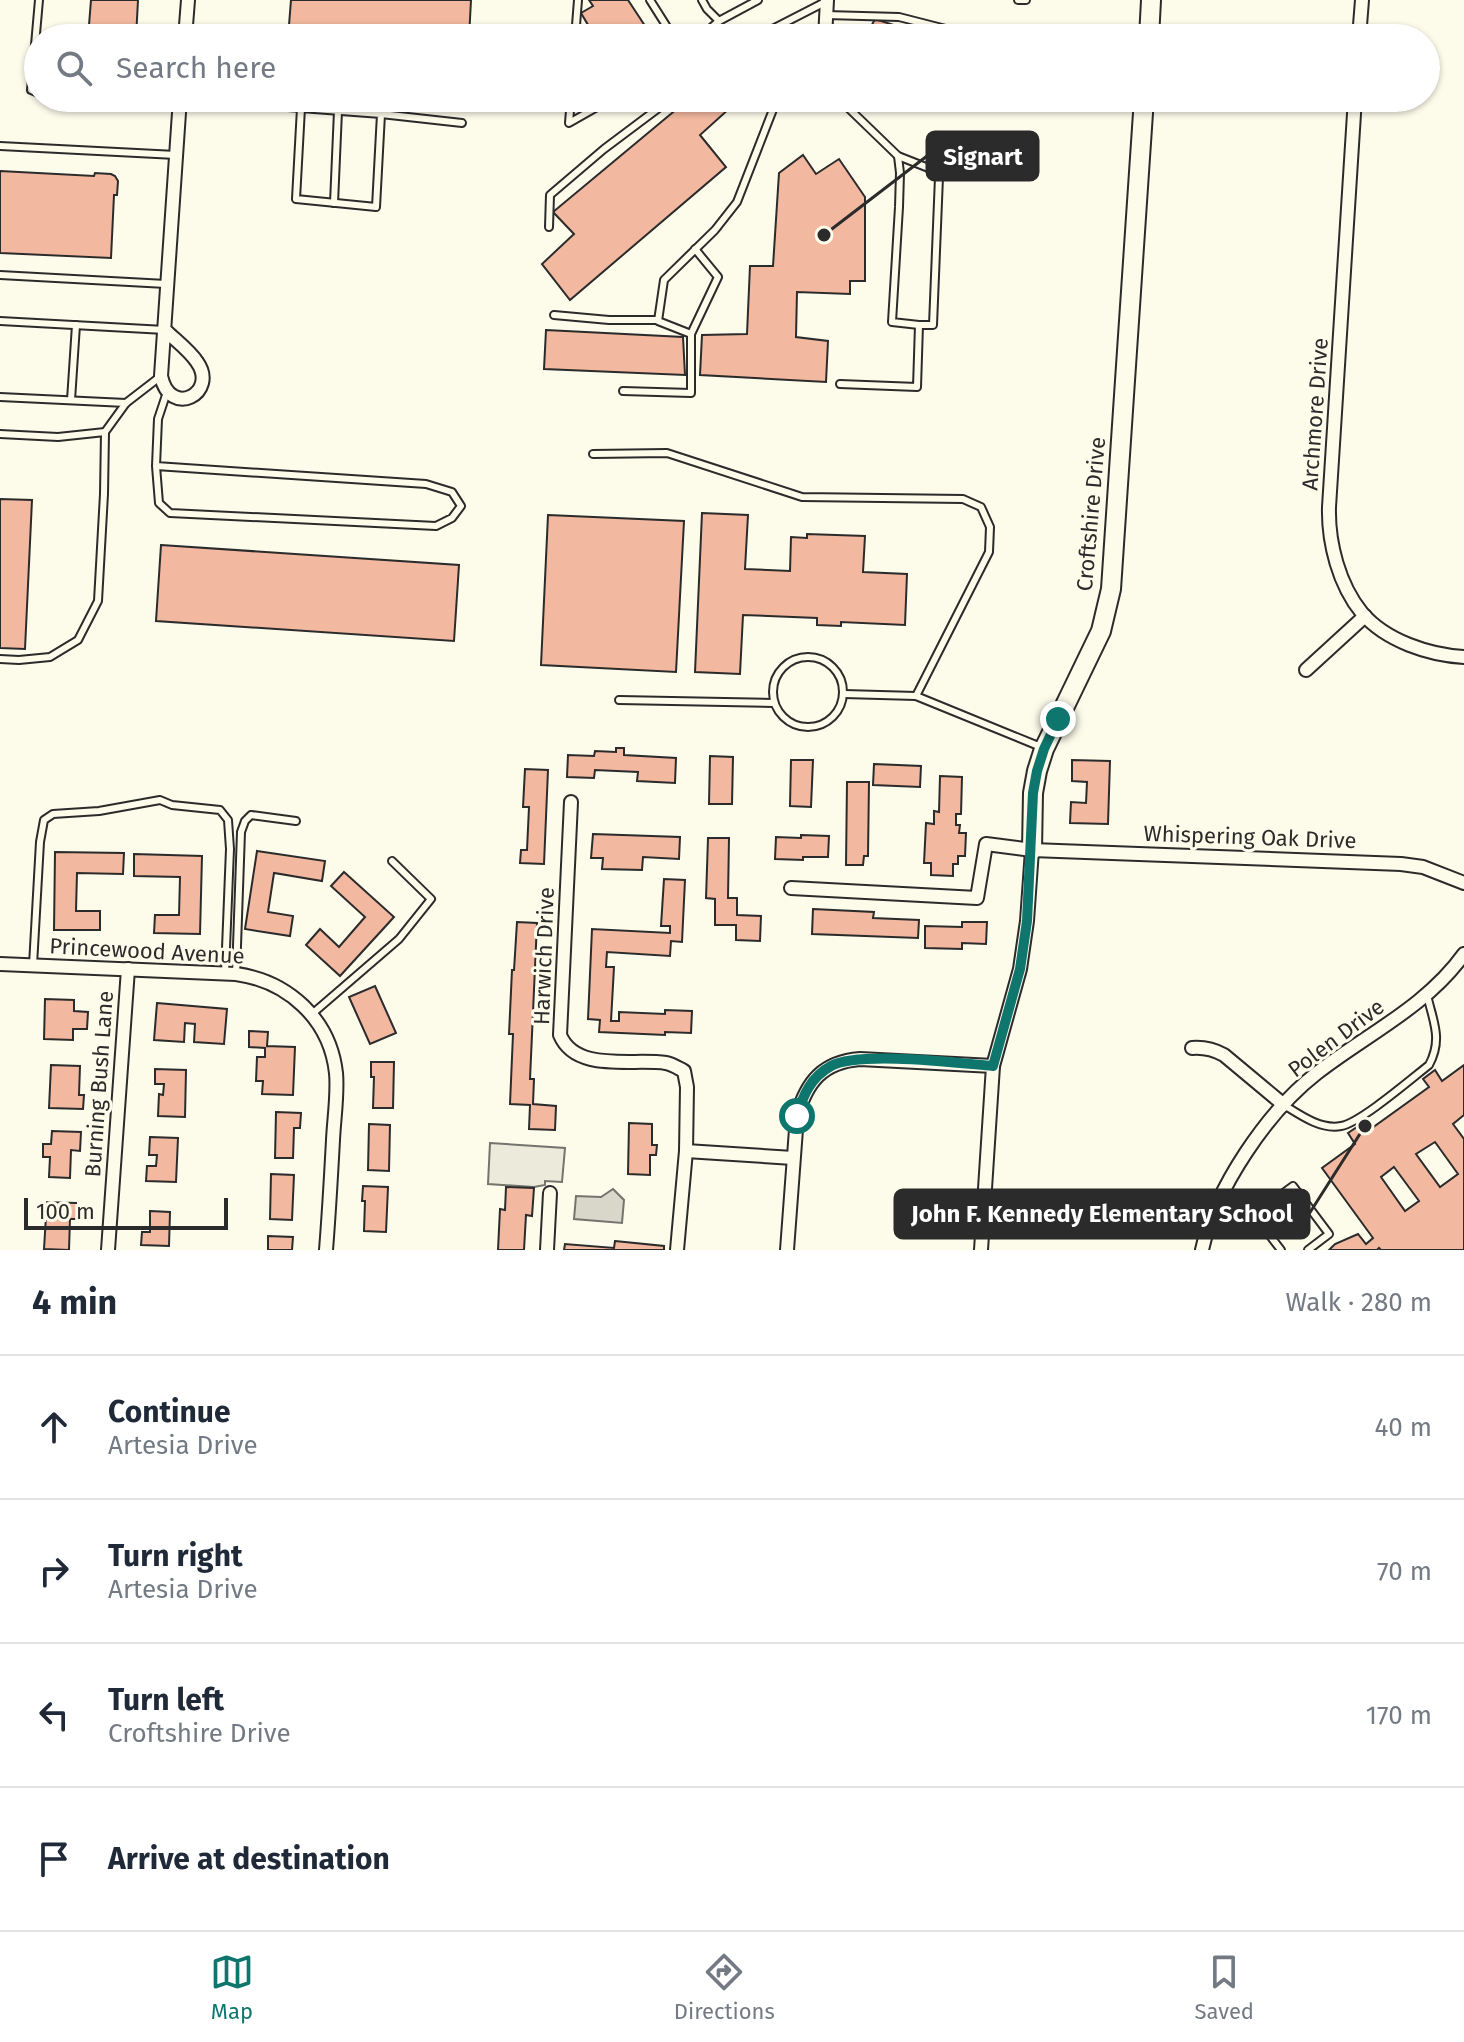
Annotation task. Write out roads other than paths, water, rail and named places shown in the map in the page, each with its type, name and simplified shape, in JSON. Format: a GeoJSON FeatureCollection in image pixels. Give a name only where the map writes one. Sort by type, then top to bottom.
{"type":"FeatureCollection","features":[{"type":"Feature","properties":{"kind":"street"},"geometry":{"type":"LineString","coordinates":[[186,24],[188,0]]}},
{"type":"Feature","properties":{"kind":"street"},"geometry":{"type":"LineString","coordinates":[[826,24],[827,0]]}},
{"type":"Feature","properties":{"kind":"street"},"geometry":{"type":"LineString","coordinates":[[1150,24],[1151,0]]}},
{"type":"Feature","properties":{"kind":"street"},"geometry":{"type":"LineString","coordinates":[[1360,24],[1362,0]]}},
{"type":"Feature","properties":{"kind":"street"},"geometry":{"type":"LineString","coordinates":[[165,330],[197,360],[203,376],[201,387],[190,398],[172,397],[161,376],[179,112]]}},
{"type":"Feature","properties":{"kind":"street","name":"Croftshire Drive"},"geometry":{"type":"LineString","coordinates":[[981,1250],[993,1066],[1020,969],[1027,921],[1033,793],[1037,771],[1044,749],[1101,631],[1111,589],[1143,112]]}},
{"type":"Feature","properties":{"kind":"street","name":"Archmore Drive"},"geometry":{"type":"LineString","coordinates":[[1354,112],[1329,524],[1337,564],[1365,616],[1396,638],[1416,647],[1464,657]]}},
{"type":"Feature","properties":{"kind":"street"},"geometry":{"type":"LineString","coordinates":[[1306,670],[1365,616]]}},
{"type":"Feature","properties":{"kind":"street","name":"Harwich Drive"},"geometry":{"type":"LineString","coordinates":[[571,802],[560,1035],[564,1045],[587,1060],[669,1063],[684,1071],[687,1087],[686,1151],[677,1250]]}},
{"type":"Feature","properties":{"kind":"street","name":"Whispering Oak Drive"},"geometry":{"type":"LineString","coordinates":[[791,888],[977,898],[986,844],[1032,850],[1401,864],[1423,867],[1464,883]]}},
{"type":"Feature","properties":{"kind":"street","name":"Polen Drive"},"geometry":{"type":"LineString","coordinates":[[1202,1250],[1212,1217],[1249,1148],[1284,1105],[1317,1073],[1427,995],[1464,954]]}},
{"type":"Feature","properties":{"kind":"street","name":"Princewood Avenue"},"geometry":{"type":"LineString","coordinates":[[0,964],[230,973],[268,981],[300,1002],[321,1027],[334,1058],[336,1076],[326,1250]]}},
{"type":"Feature","properties":{"kind":"street","name":"Burning Bush Lane"},"geometry":{"type":"LineString","coordinates":[[108,1250],[128,969]]}},
{"type":"Feature","properties":{"kind":"street"},"geometry":{"type":"LineString","coordinates":[[1192,1048],[1203,1047],[1224,1055],[1284,1105]]}},
{"type":"Feature","properties":{"kind":"street"},"geometry":{"type":"LineString","coordinates":[[787,1250],[797,1116],[809,1084],[819,1074],[832,1065],[860,1059],[993,1066]]}},
{"type":"Feature","properties":{"kind":"street"},"geometry":{"type":"LineString","coordinates":[[686,1151],[793,1158]]}},
{"type":"Feature","properties":{"kind":"street"},"geometry":{"type":"LineString","coordinates":[[547,1250],[550,1193]]}},
{"type":"Feature","properties":{"kind":"lane"},"geometry":{"type":"LineString","coordinates":[[37,24],[39,0]]}},
{"type":"Feature","properties":{"kind":"lane"},"geometry":{"type":"LineString","coordinates":[[576,24],[578,0]]}},
{"type":"Feature","properties":{"kind":"lane"},"geometry":{"type":"LineString","coordinates":[[650,0],[665,24]]}},
{"type":"Feature","properties":{"kind":"lane"},"geometry":{"type":"LineString","coordinates":[[702,0],[719,21]]}},
{"type":"Feature","properties":{"kind":"lane"},"geometry":{"type":"LineString","coordinates":[[715,24],[758,0]]}},
{"type":"Feature","properties":{"kind":"lane"},"geometry":{"type":"LineString","coordinates":[[782,24],[827,0]]}},
{"type":"Feature","properties":{"kind":"lane"},"geometry":{"type":"LineString","coordinates":[[1018,0],[1026,0]]}},
{"type":"Feature","properties":{"kind":"lane"},"geometry":{"type":"LineString","coordinates":[[826,15],[899,17],[926,24]]}},
{"type":"Feature","properties":{"kind":"lane"},"geometry":{"type":"LineString","coordinates":[[301,112],[296,199],[376,207],[381,114]]}},
{"type":"Feature","properties":{"kind":"lane"},"geometry":{"type":"LineString","coordinates":[[334,203],[338,112]]}},
{"type":"Feature","properties":{"kind":"lane"},"geometry":{"type":"LineString","coordinates":[[352,112],[462,123]]}},
{"type":"Feature","properties":{"kind":"lane"},"geometry":{"type":"LineString","coordinates":[[570,112],[569,123],[588,112]]}},
{"type":"Feature","properties":{"kind":"lane"},"geometry":{"type":"LineString","coordinates":[[549,227],[550,195],[653,112]]}},
{"type":"Feature","properties":{"kind":"lane"},"geometry":{"type":"LineString","coordinates":[[658,320],[664,280],[715,230],[737,202],[772,112]]}},
{"type":"Feature","properties":{"kind":"lane"},"geometry":{"type":"LineString","coordinates":[[852,112],[898,156],[931,169],[939,177],[933,325],[892,322],[899,207],[898,156]]}},
{"type":"Feature","properties":{"kind":"lane"},"geometry":{"type":"LineString","coordinates":[[0,146],[176,155]]}},
{"type":"Feature","properties":{"kind":"lane"},"geometry":{"type":"LineString","coordinates":[[623,391],[691,393],[691,334],[718,277],[695,249]]}},
{"type":"Feature","properties":{"kind":"lane"},"geometry":{"type":"LineString","coordinates":[[0,275],[166,284]]}},
{"type":"Feature","properties":{"kind":"lane"},"geometry":{"type":"LineString","coordinates":[[554,315],[658,320],[691,334]]}},
{"type":"Feature","properties":{"kind":"lane"},"geometry":{"type":"LineString","coordinates":[[0,321],[165,330]]}},
{"type":"Feature","properties":{"kind":"lane"},"geometry":{"type":"LineString","coordinates":[[71,400],[76,325]]}},
{"type":"Feature","properties":{"kind":"lane"},"geometry":{"type":"LineString","coordinates":[[840,384],[917,387],[919,325]]}},
{"type":"Feature","properties":{"kind":"lane"},"geometry":{"type":"LineString","coordinates":[[0,659],[50,657],[78,640],[98,601],[105,432],[126,403],[161,376]]}},
{"type":"Feature","properties":{"kind":"lane"},"geometry":{"type":"LineString","coordinates":[[156,466],[426,484],[452,492],[461,506],[452,518],[436,526],[170,513],[159,503],[156,466],[158,419],[167,392]]}},
{"type":"Feature","properties":{"kind":"lane"},"geometry":{"type":"LineString","coordinates":[[0,397],[126,403]]}},
{"type":"Feature","properties":{"kind":"lane"},"geometry":{"type":"LineString","coordinates":[[0,434],[58,437],[105,432]]}},
{"type":"Feature","properties":{"kind":"lane"},"geometry":{"type":"LineString","coordinates":[[593,454],[667,453],[802,497],[963,499],[981,507],[990,527],[989,552],[916,696]]}},
{"type":"Feature","properties":{"kind":"lane"},"geometry":{"type":"LineString","coordinates":[[809,656],[820,658],[838,672],[844,694],[834,716],[813,727],[789,722],[780,714],[772,692],[779,670],[787,663],[809,656]]}},
{"type":"Feature","properties":{"kind":"lane"},"geometry":{"type":"LineString","coordinates":[[844,694],[916,696],[1044,749]]}},
{"type":"Feature","properties":{"kind":"lane"},"geometry":{"type":"LineString","coordinates":[[619,700],[774,703]]}},
{"type":"Feature","properties":{"kind":"lane"},"geometry":{"type":"LineString","coordinates":[[33,965],[44,820],[53,814],[99,811],[160,800],[172,805],[220,810],[228,820],[230,973]]}},
{"type":"Feature","properties":{"kind":"lane"},"geometry":{"type":"LineString","coordinates":[[230,973],[241,832],[245,821],[251,815],[296,821]]}},
{"type":"Feature","properties":{"kind":"lane"},"geometry":{"type":"LineString","coordinates":[[312,1014],[399,939],[431,899],[392,861]]}},
{"type":"Feature","properties":{"kind":"lane"},"geometry":{"type":"LineString","coordinates":[[1284,1105],[1305,1118],[1340,1127],[1355,1121],[1429,1065],[1436,1052],[1437,1037],[1427,995]]}},
{"type":"Feature","properties":{"kind":"lane"},"geometry":{"type":"LineString","coordinates":[[1254,1215],[1293,1186],[1329,1234],[1308,1250]]}},
{"type":"Feature","properties":{"kind":"lane"},"geometry":{"type":"LineString","coordinates":[[1226,1189],[1254,1215],[1281,1250]]}},
{"type":"Feature","properties":{"kind":"place","name":"Signart"},"geometry":{"type":"Point","coordinates":[824,235]}},
{"type":"Feature","properties":{"kind":"place","name":"John F. Kennedy Elementary School"},"geometry":{"type":"Point","coordinates":[1365,1126]}}]}
